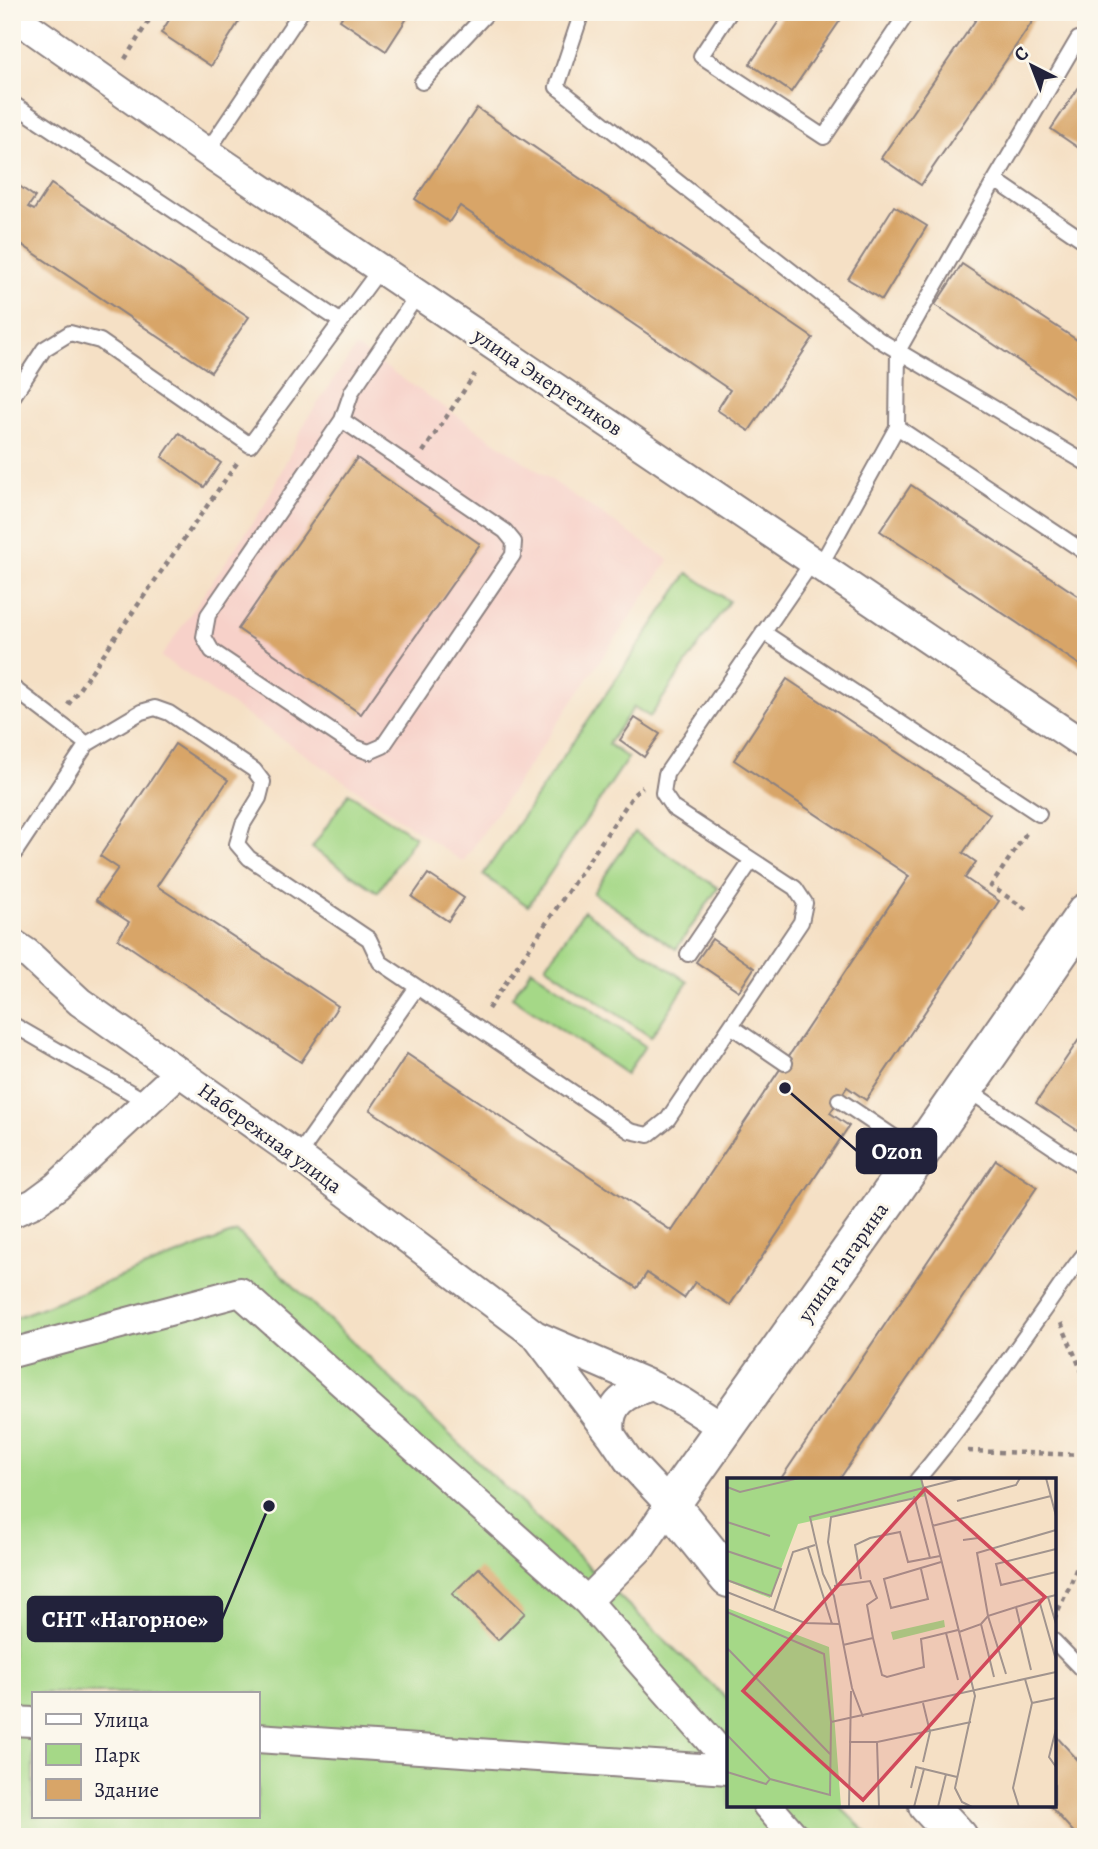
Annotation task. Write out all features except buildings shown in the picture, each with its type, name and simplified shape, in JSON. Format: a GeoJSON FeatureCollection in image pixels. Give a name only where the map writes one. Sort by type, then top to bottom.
{"type":"FeatureCollection","features":[{"type":"Feature","properties":{"kind":"street","name":"улица Энергетиков"},"geometry":{"type":"LineString","coordinates":[[12,15],[207,152],[1086,746]]}},
{"type":"Feature","properties":{"kind":"street","name":"улица Гагарина"},"geometry":{"type":"LineString","coordinates":[[670,1504],[919,1154],[1086,913]]}},
{"type":"Feature","properties":{"kind":"street"},"geometry":{"type":"LineString","coordinates":[[12,943],[27,953],[80,1002],[178,1073]]}},
{"type":"Feature","properties":{"kind":"street","name":"Набережная улица"},"geometry":{"type":"LineString","coordinates":[[12,1213],[33,1203],[57,1186],[178,1073],[298,1156],[535,1335],[653,1386],[725,1429]]}},
{"type":"Feature","properties":{"kind":"street"},"geometry":{"type":"LineString","coordinates":[[12,1353],[240,1292],[587,1601],[727,1760]]}},
{"type":"Feature","properties":{"kind":"street","name":"Набережная улица"},"geometry":{"type":"LineString","coordinates":[[535,1335],[628,1460],[670,1504],[727,1575]]}},
{"type":"Feature","properties":{"kind":"street"},"geometry":{"type":"LineString","coordinates":[[611,1435],[609,1423],[612,1411],[621,1400],[634,1391],[653,1386]]}},
{"type":"Feature","properties":{"kind":"street"},"geometry":{"type":"LineString","coordinates":[[587,1601],[642,1546],[670,1504]]}},
{"type":"Feature","properties":{"kind":"street"},"geometry":{"type":"LineString","coordinates":[[12,1721],[32,1722]]}},
{"type":"Feature","properties":{"kind":"street"},"geometry":{"type":"LineString","coordinates":[[259,1738],[727,1770]]}},
{"type":"Feature","properties":{"kind":"street"},"geometry":{"type":"LineString","coordinates":[[769,1807],[794,1837]]}},
{"type":"Feature","properties":{"kind":"street"},"geometry":{"type":"LineString","coordinates":[[930,1807],[958,1837]]}},
{"type":"Feature","properties":{"kind":"lane"},"geometry":{"type":"LineString","coordinates":[[207,152],[301,12]]}},
{"type":"Feature","properties":{"kind":"lane"},"geometry":{"type":"LineString","coordinates":[[422,82],[488,12]]}},
{"type":"Feature","properties":{"kind":"lane"},"geometry":{"type":"LineString","coordinates":[[582,12],[557,87],[878,339],[1086,463]]}},
{"type":"Feature","properties":{"kind":"lane"},"geometry":{"type":"LineString","coordinates":[[730,12],[701,56],[824,136],[908,12]]}},
{"type":"Feature","properties":{"kind":"lane"},"geometry":{"type":"LineString","coordinates":[[12,857],[87,744],[141,712],[155,708],[169,713],[254,770],[263,782],[259,798],[243,824],[237,844],[249,858],[369,939],[380,962],[630,1131],[648,1135],[667,1119],[731,1026],[801,922],[805,903],[794,888],[673,808],[663,793],[666,775],[764,632],[817,564],[897,427],[898,351],[995,180],[1083,37]]}},
{"type":"Feature","properties":{"kind":"lane"},"geometry":{"type":"LineString","coordinates":[[12,103],[340,321]]}},
{"type":"Feature","properties":{"kind":"lane"},"geometry":{"type":"LineString","coordinates":[[995,180],[1086,242]]}},
{"type":"Feature","properties":{"kind":"lane"},"geometry":{"type":"LineString","coordinates":[[12,398],[44,349],[70,334],[100,341],[250,445],[380,269]]}},
{"type":"Feature","properties":{"kind":"lane"},"geometry":{"type":"LineString","coordinates":[[342,420],[505,531],[514,542],[513,555],[383,746],[369,752],[355,747],[212,651],[204,637],[208,615],[342,420],[352,391],[418,294]]}},
{"type":"Feature","properties":{"kind":"lane"},"geometry":{"type":"LineString","coordinates":[[897,427],[1086,553]]}},
{"type":"Feature","properties":{"kind":"lane"},"geometry":{"type":"LineString","coordinates":[[764,632],[1039,814]]}},
{"type":"Feature","properties":{"kind":"lane"},"geometry":{"type":"LineString","coordinates":[[12,687],[87,744]]}},
{"type":"Feature","properties":{"kind":"lane"},"geometry":{"type":"LineString","coordinates":[[688,954],[752,860]]}},
{"type":"Feature","properties":{"kind":"lane"},"geometry":{"type":"LineString","coordinates":[[298,1156],[417,987]]}},
{"type":"Feature","properties":{"kind":"lane"},"geometry":{"type":"LineString","coordinates":[[12,1024],[147,1102]]}},
{"type":"Feature","properties":{"kind":"lane"},"geometry":{"type":"LineString","coordinates":[[731,1026],[785,1063]]}},
{"type":"Feature","properties":{"kind":"lane"},"geometry":{"type":"LineString","coordinates":[[964,1088],[1086,1169]]}},
{"type":"Feature","properties":{"kind":"lane"},"geometry":{"type":"LineString","coordinates":[[839,1100],[919,1154]]}},
{"type":"Feature","properties":{"kind":"lane"},"geometry":{"type":"LineString","coordinates":[[920,1478],[1086,1252]]}},
{"type":"Feature","properties":{"kind":"lane"},"geometry":{"type":"LineString","coordinates":[[1056,1643],[1086,1674]]}},
{"type":"Feature","properties":{"kind":"path"},"geometry":{"type":"LineString","coordinates":[[109,83],[154,12]]}},
{"type":"Feature","properties":{"kind":"path"},"geometry":{"type":"LineString","coordinates":[[413,468],[475,374]]}},
{"type":"Feature","properties":{"kind":"path"},"geometry":{"type":"LineString","coordinates":[[57,720],[250,445]]}},
{"type":"Feature","properties":{"kind":"path"},"geometry":{"type":"LineString","coordinates":[[476,1027],[634,794],[642,787],[663,793]]}},
{"type":"Feature","properties":{"kind":"path"},"geometry":{"type":"LineString","coordinates":[[1026,909],[991,886],[1039,814]]}},
{"type":"Feature","properties":{"kind":"path"},"geometry":{"type":"LineString","coordinates":[[1052,1299],[1086,1381]]}},
{"type":"Feature","properties":{"kind":"path"},"geometry":{"type":"LineString","coordinates":[[942,1450],[1086,1455]]}},
{"type":"Feature","properties":{"kind":"path"},"geometry":{"type":"LineString","coordinates":[[1056,1615],[1086,1542]]}},
{"type":"Feature","properties":{"kind":"shaded area"},"geometry":{"type":"Polygon","coordinates":[[[356,347],[669,560],[463,862],[161,657],[264,506],[307,419],[356,347]]]}},
{"type":"Feature","properties":{"kind":"green space"},"geometry":{"type":"Polygon","coordinates":[[[688,573],[729,601],[650,717],[634,707],[608,744],[628,758],[528,906],[483,875],[688,573]]]}},
{"type":"Feature","properties":{"kind":"green space"},"geometry":{"type":"Polygon","coordinates":[[[349,793],[415,837],[378,892],[312,848],[349,793]]]}},
{"type":"Feature","properties":{"kind":"green space"},"geometry":{"type":"Polygon","coordinates":[[[635,832],[718,888],[676,949],[593,893],[635,832]]]}},
{"type":"Feature","properties":{"kind":"green space"},"geometry":{"type":"Polygon","coordinates":[[[584,911],[688,982],[651,1037],[546,966],[584,911]]]}},
{"type":"Feature","properties":{"kind":"green space"},"geometry":{"type":"Polygon","coordinates":[[[531,969],[645,1046],[626,1074],[512,997],[531,969]]]}},
{"type":"Feature","properties":{"kind":"green space"},"geometry":{"type":"Polygon","coordinates":[[[237,1232],[727,1699],[727,1807],[840,1807],[871,1837],[12,1837],[12,1319],[237,1232]]]}},
{"type":"Feature","properties":{"kind":"place","name":"Ozon"},"geometry":{"type":"Point","coordinates":[785,1088]}},
{"type":"Feature","properties":{"kind":"place","name":"СНТ «Нагорное»"},"geometry":{"type":"Point","coordinates":[269,1506]}}]}
